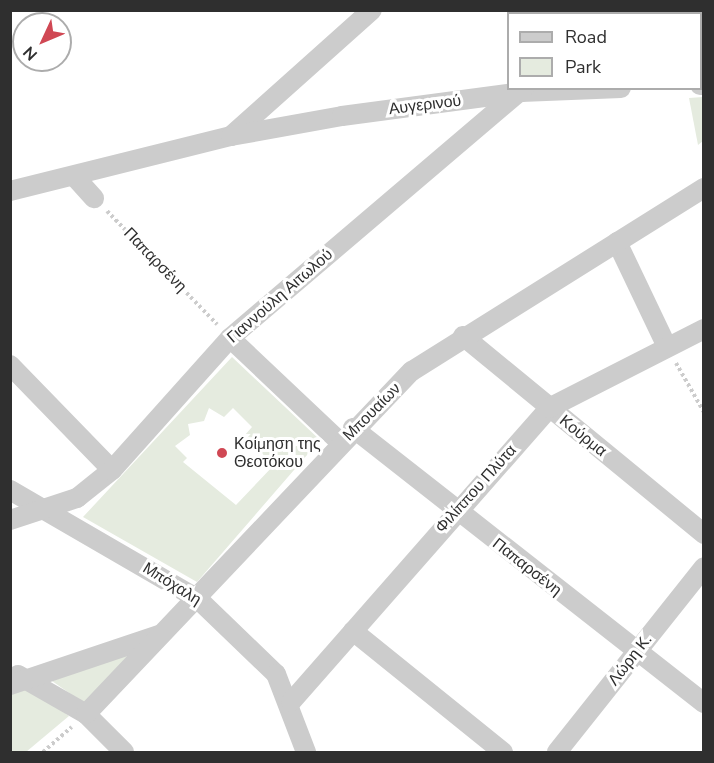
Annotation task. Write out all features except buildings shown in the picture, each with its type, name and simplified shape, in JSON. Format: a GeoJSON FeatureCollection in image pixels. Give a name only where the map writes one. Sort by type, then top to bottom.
{"type":"FeatureCollection","features":[{"type":"Feature","properties":{"kind":"street"},"geometry":{"type":"LineString","coordinates":[[231,136],[372,10]]}},
{"type":"Feature","properties":{"kind":"street","name":"Αυγερινού"},"geometry":{"type":"LineString","coordinates":[[10,191],[231,136],[523,90]]}},
{"type":"Feature","properties":{"kind":"street","name":"Γιαννούλη Αιτωλού"},"geometry":{"type":"LineString","coordinates":[[10,519],[77,498],[112,470],[230,338],[523,90]]}},
{"type":"Feature","properties":{"kind":"street"},"geometry":{"type":"LineString","coordinates":[[74,176],[94,198]]}},
{"type":"Feature","properties":{"kind":"street","name":"Μπουαίων"},"geometry":{"type":"LineString","coordinates":[[86,714],[198,598],[347,435],[412,371],[463,336],[704,188]]}},
{"type":"Feature","properties":{"kind":"street"},"geometry":{"type":"LineString","coordinates":[[617,242],[667,347]]}},
{"type":"Feature","properties":{"kind":"street","name":"Φιλίππου Πλύτα"},"geometry":{"type":"LineString","coordinates":[[291,702],[455,511],[549,408],[704,329]]}},
{"type":"Feature","properties":{"kind":"street","name":"Κούρμα"},"geometry":{"type":"LineString","coordinates":[[463,336],[704,534]]}},
{"type":"Feature","properties":{"kind":"street","name":"Παπαρσένη"},"geometry":{"type":"LineString","coordinates":[[230,338],[347,435],[455,511],[704,703]]}},
{"type":"Feature","properties":{"kind":"street"},"geometry":{"type":"LineString","coordinates":[[10,365],[112,470]]}},
{"type":"Feature","properties":{"kind":"street","name":"Μπόχαλη"},"geometry":{"type":"LineString","coordinates":[[10,490],[198,598],[276,674],[291,702],[306,753]]}},
{"type":"Feature","properties":{"kind":"street","name":"Λώρη Κ."},"geometry":{"type":"LineString","coordinates":[[557,753],[704,567]]}},
{"type":"Feature","properties":{"kind":"street"},"geometry":{"type":"LineString","coordinates":[[353,631],[504,753]]}},
{"type":"Feature","properties":{"kind":"street"},"geometry":{"type":"LineString","coordinates":[[15,678],[163,634]]}},
{"type":"Feature","properties":{"kind":"street"},"geometry":{"type":"LineString","coordinates":[[15,678],[86,714],[124,753]]}},
{"type":"Feature","properties":{"kind":"path","name":"Παπαρσένη"},"geometry":{"type":"LineString","coordinates":[[94,198],[230,338]]}},
{"type":"Feature","properties":{"kind":"path"},"geometry":{"type":"LineString","coordinates":[[667,347],[704,412]]}},
{"type":"Feature","properties":{"kind":"path"},"geometry":{"type":"LineString","coordinates":[[43,753],[86,714]]}},
{"type":"Feature","properties":{"kind":"green space"},"geometry":{"type":"Polygon","coordinates":[[[610,11],[703,11],[703,68],[702,12],[610,11]]]}},
{"type":"Feature","properties":{"kind":"green space"},"geometry":{"type":"Polygon","coordinates":[[[703,97],[703,141],[698,145],[689,98],[703,97]]]}},
{"type":"Feature","properties":{"kind":"green space"},"geometry":{"type":"Polygon","coordinates":[[[232,357],[320,440],[197,582],[83,517],[232,357]],[[209,408],[204,421],[188,424],[190,435],[175,446],[187,458],[183,462],[236,505],[274,465],[244,436],[252,427],[233,408],[224,417],[209,408]]]}},
{"type":"Feature","properties":{"kind":"green space"},"geometry":{"type":"Polygon","coordinates":[[[133,652],[85,704],[52,681],[133,652]]]}},
{"type":"Feature","properties":{"kind":"green space"},"geometry":{"type":"Polygon","coordinates":[[[27,686],[69,716],[26,752],[11,752],[11,692],[27,686]]]}},
{"type":"Feature","properties":{"kind":"place","name":"Κοίμηση της Θεοτόκου"},"geometry":{"type":"Point","coordinates":[222,453]}}]}
